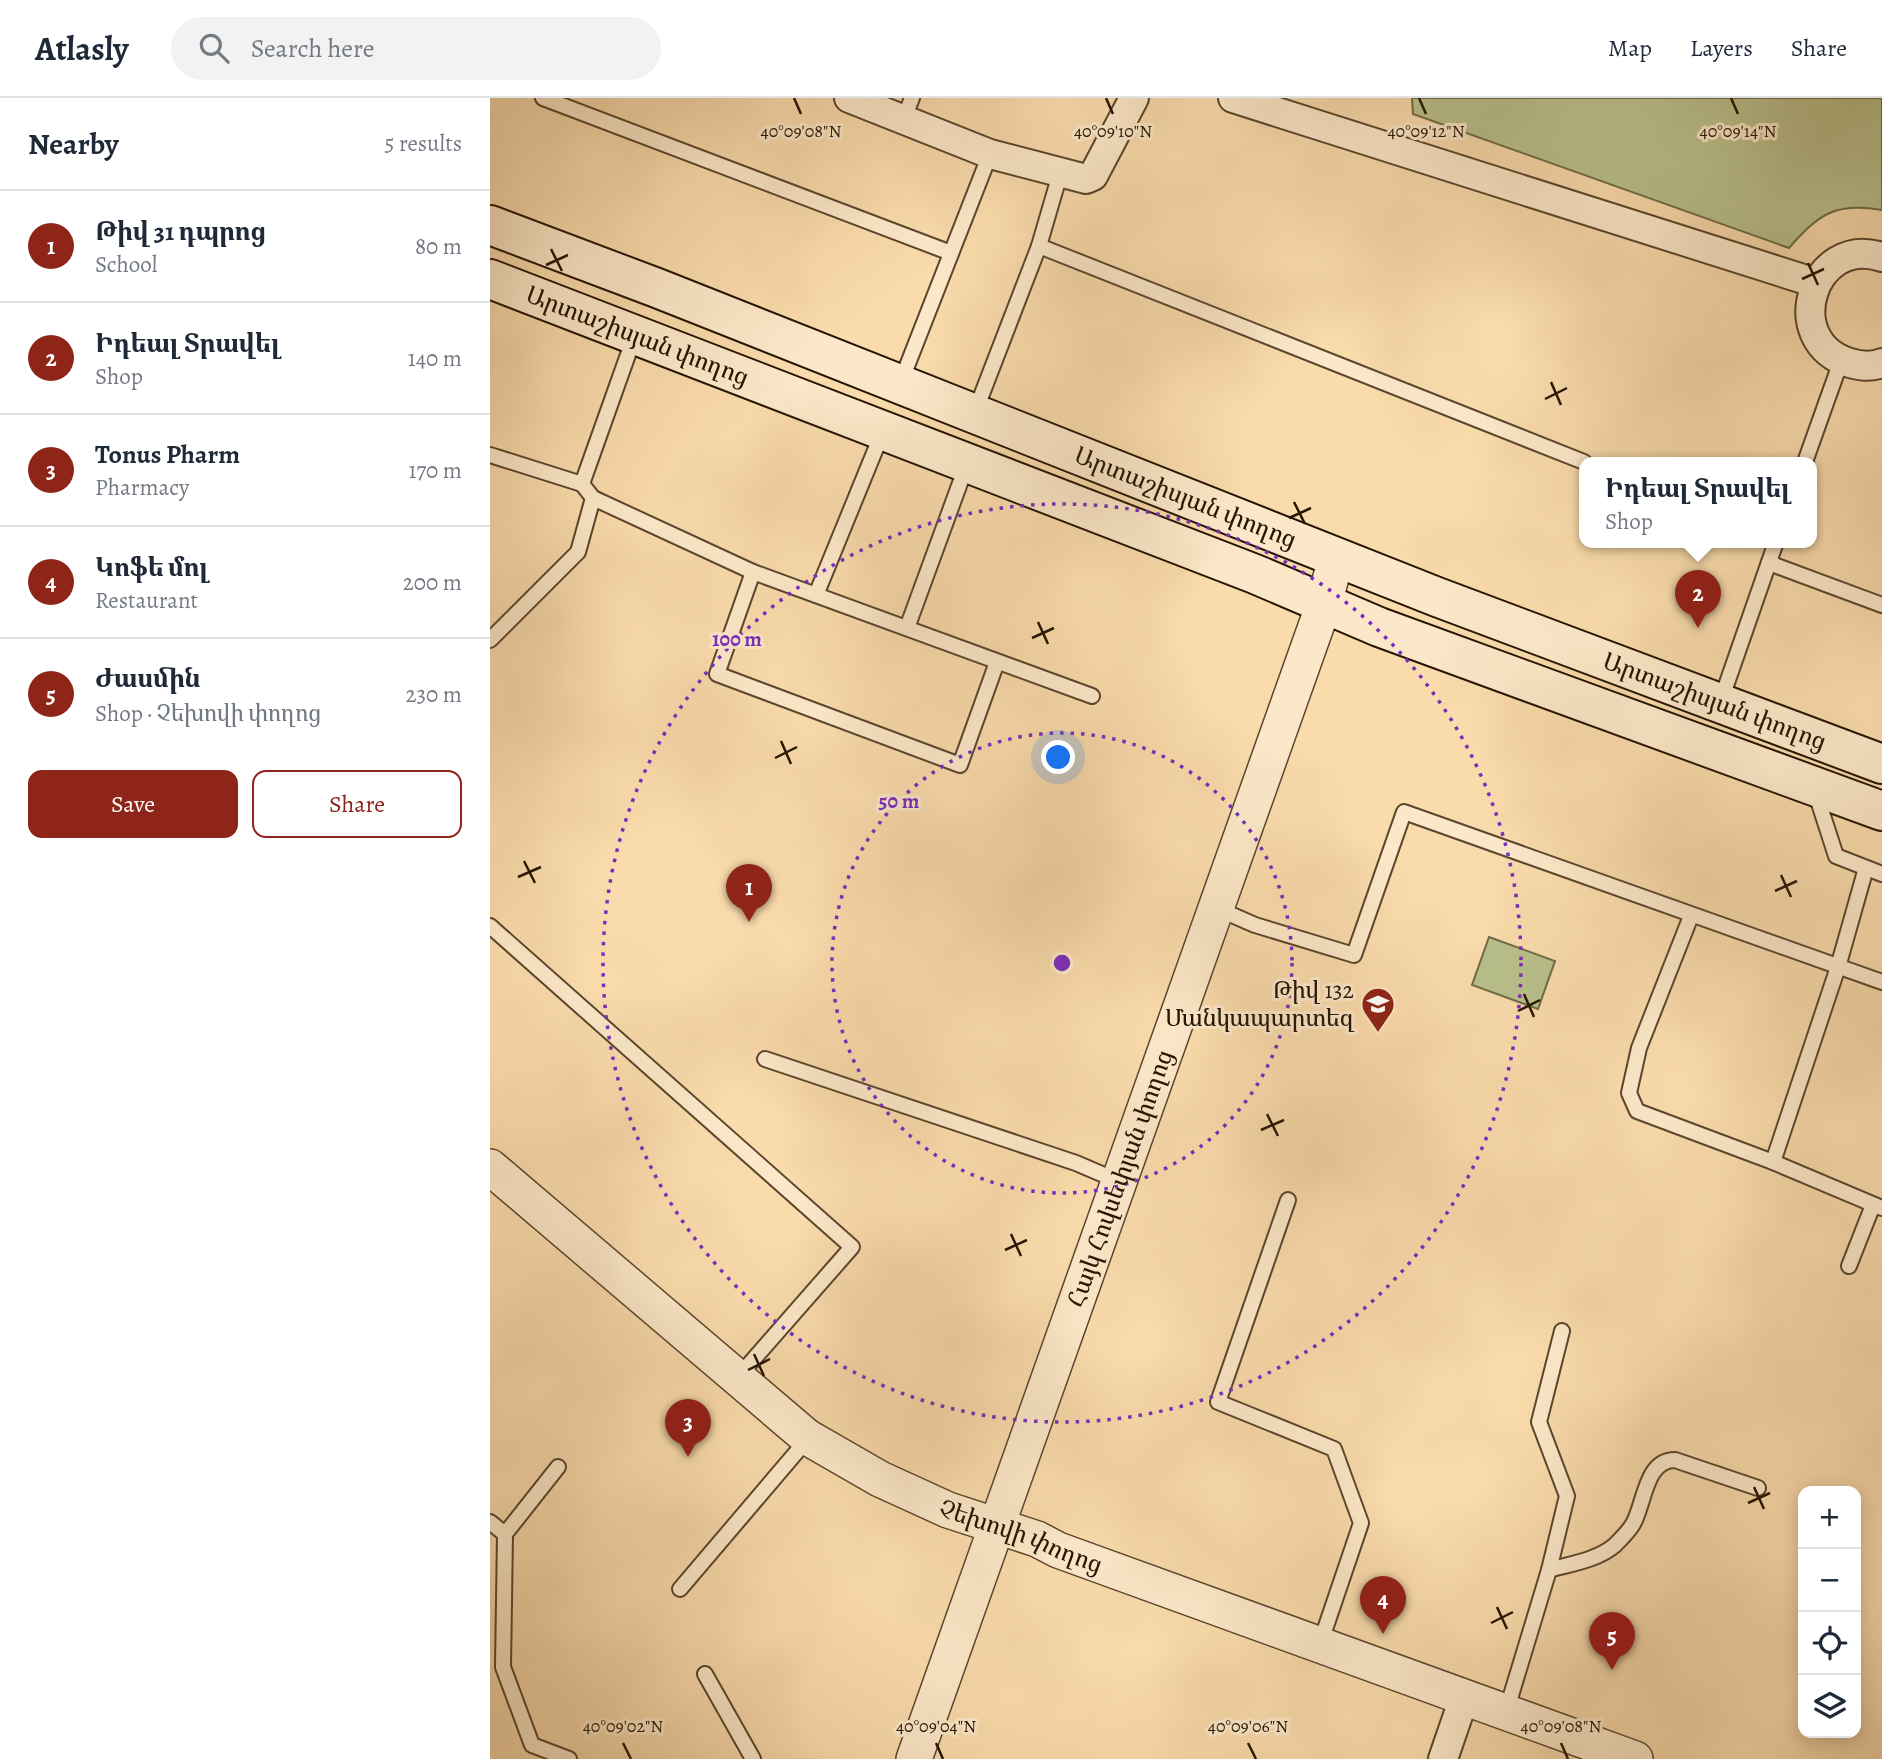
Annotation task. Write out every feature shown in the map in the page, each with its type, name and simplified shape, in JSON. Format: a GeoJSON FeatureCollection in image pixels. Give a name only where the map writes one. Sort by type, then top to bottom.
{"type":"FeatureCollection","features":[{"type":"Feature","properties":{"kind":"main road","name":"Արտաշիսյան փողոց"},"geometry":{"type":"LineString","coordinates":[[490,225],[657,288],[1336,558],[1882,764]]}},
{"type":"Feature","properties":{"kind":"main road","name":"Արտաշիսյան փողոց"},"geometry":{"type":"LineString","coordinates":[[490,279],[1255,574],[1378,626],[1882,811]]}},
{"type":"Feature","properties":{"kind":"street"},"geometry":{"type":"LineString","coordinates":[[849,98],[908,109],[990,155],[1086,179],[1093,176],[1133,98]]}},
{"type":"Feature","properties":{"kind":"street"},"geometry":{"type":"LineString","coordinates":[[1233,98],[1816,283]]}},
{"type":"Feature","properties":{"kind":"street"},"geometry":{"type":"LineString","coordinates":[[1882,257],[1860,254],[1842,259],[1827,269],[1816,283],[1810,300],[1810,318],[1815,336],[1826,350],[1841,361],[1858,366],[1882,363]]}},
{"type":"Feature","properties":{"kind":"street","name":"Հայկ Հովսեփյան փողոց"},"geometry":{"type":"LineString","coordinates":[[914,1759],[1324,604],[1336,558]]}},
{"type":"Feature","properties":{"kind":"street","name":"Չեխովի փողոց"},"geometry":{"type":"LineString","coordinates":[[490,1167],[733,1383],[800,1448],[873,1493],[1462,1702],[1604,1759]]}},
{"type":"Feature","properties":{"kind":"street","name":"Չեխովի փողոց"},"geometry":{"type":"LineString","coordinates":[[490,1181],[733,1383],[807,1437],[880,1479],[948,1510],[992,1534]]}},
{"type":"Feature","properties":{"kind":"street"},"geometry":{"type":"LineString","coordinates":[[1443,1759],[1462,1702]]}},
{"type":"Feature","properties":{"kind":"street","name":"Չեխովի փողոց"},"geometry":{"type":"LineString","coordinates":[[1504,1718],[1635,1759]]}},
{"type":"Feature","properties":{"kind":"lane"},"geometry":{"type":"LineString","coordinates":[[543,98],[951,253]]}},
{"type":"Feature","properties":{"kind":"lane"},"geometry":{"type":"LineString","coordinates":[[899,385],[990,155]]}},
{"type":"Feature","properties":{"kind":"lane"},"geometry":{"type":"LineString","coordinates":[[974,413],[1039,246],[1060,174]]}},
{"type":"Feature","properties":{"kind":"lane"},"geometry":{"type":"LineString","coordinates":[[1039,246],[1579,460]]}},
{"type":"Feature","properties":{"kind":"lane"},"geometry":{"type":"LineString","coordinates":[[582,484],[636,334]]}},
{"type":"Feature","properties":{"kind":"lane"},"geometry":{"type":"LineString","coordinates":[[1807,457],[1841,361]]}},
{"type":"Feature","properties":{"kind":"lane"},"geometry":{"type":"LineString","coordinates":[[816,595],[883,429]]}},
{"type":"Feature","properties":{"kind":"lane"},"geometry":{"type":"LineString","coordinates":[[490,455],[582,484],[593,498],[753,572],[1092,696]]}},
{"type":"Feature","properties":{"kind":"lane"},"geometry":{"type":"LineString","coordinates":[[907,628],[968,462]]}},
{"type":"Feature","properties":{"kind":"lane"},"geometry":{"type":"LineString","coordinates":[[490,640],[578,552],[593,498]]}},
{"type":"Feature","properties":{"kind":"lane"},"geometry":{"type":"LineString","coordinates":[[1720,703],[1774,548]]}},
{"type":"Feature","properties":{"kind":"lane"},"geometry":{"type":"LineString","coordinates":[[1769,563],[1882,605]]}},
{"type":"Feature","properties":{"kind":"lane"},"geometry":{"type":"LineString","coordinates":[[753,572],[716,674],[960,765],[997,662]]}},
{"type":"Feature","properties":{"kind":"lane"},"geometry":{"type":"LineString","coordinates":[[1814,786],[1836,856],[1882,874]]}},
{"type":"Feature","properties":{"kind":"lane"},"geometry":{"type":"LineString","coordinates":[[1216,908],[1255,925],[1354,954],[1404,812],[1882,982]]}},
{"type":"Feature","properties":{"kind":"lane"},"geometry":{"type":"LineString","coordinates":[[1773,1162],[1838,967],[1866,868]]}},
{"type":"Feature","properties":{"kind":"lane"},"geometry":{"type":"LineString","coordinates":[[1691,915],[1639,1048],[1629,1093],[1637,1111],[1773,1162],[1877,1207],[1849,1266]]}},
{"type":"Feature","properties":{"kind":"lane"},"geometry":{"type":"LineString","coordinates":[[490,926],[852,1247],[733,1383]]}},
{"type":"Feature","properties":{"kind":"lane"},"geometry":{"type":"LineString","coordinates":[[765,1059],[1076,1163],[1118,1181]]}},
{"type":"Feature","properties":{"kind":"lane"},"geometry":{"type":"LineString","coordinates":[[1288,1200],[1218,1402],[1334,1449],[1361,1523],[1317,1651]]}},
{"type":"Feature","properties":{"kind":"lane"},"geometry":{"type":"LineString","coordinates":[[1504,1718],[1549,1570],[1567,1496],[1539,1422],[1562,1331]]}},
{"type":"Feature","properties":{"kind":"lane"},"geometry":{"type":"LineString","coordinates":[[680,1589],[800,1448]]}},
{"type":"Feature","properties":{"kind":"lane"},"geometry":{"type":"LineString","coordinates":[[1549,1570],[1586,1560],[1613,1547],[1633,1525],[1654,1469],[1667,1460],[1675,1460],[1758,1488]]}},
{"type":"Feature","properties":{"kind":"lane"},"geometry":{"type":"LineString","coordinates":[[558,1467],[505,1534],[503,1667],[532,1745],[569,1759]]}},
{"type":"Feature","properties":{"kind":"lane"},"geometry":{"type":"LineString","coordinates":[[490,1522],[505,1534]]}},
{"type":"Feature","properties":{"kind":"lane"},"geometry":{"type":"LineString","coordinates":[[705,1674],[753,1759]]}},
{"type":"Feature","properties":{"kind":"green space"},"geometry":{"type":"Polygon","coordinates":[[[1412,98],[1882,98],[1882,210],[1852,208],[1829,213],[1789,248],[1413,114],[1412,98]]]}},
{"type":"Feature","properties":{"kind":"green space"},"geometry":{"type":"Polygon","coordinates":[[[1489,937],[1555,961],[1538,1009],[1472,985],[1489,937]]]}},
{"type":"Feature","properties":{"kind":"place","name":"Իդեալ Տրավել"},"geometry":{"type":"Point","coordinates":[1698,628]}},
{"type":"Feature","properties":{"kind":"place","name":"Թիվ 31 դպրոց"},"geometry":{"type":"Point","coordinates":[749,922]}},
{"type":"Feature","properties":{"kind":"place","name":"Թիվ 132 Մանկապարտեզ"},"geometry":{"type":"Point","coordinates":[1378,1034]}},
{"type":"Feature","properties":{"kind":"place","name":"Tonus Pharm"},"geometry":{"type":"Point","coordinates":[688,1457]}},
{"type":"Feature","properties":{"kind":"place","name":"Կոֆե մոլ"},"geometry":{"type":"Point","coordinates":[1383,1634]}},
{"type":"Feature","properties":{"kind":"place","name":"Ժասմին"},"geometry":{"type":"Point","coordinates":[1612,1670]}}]}
